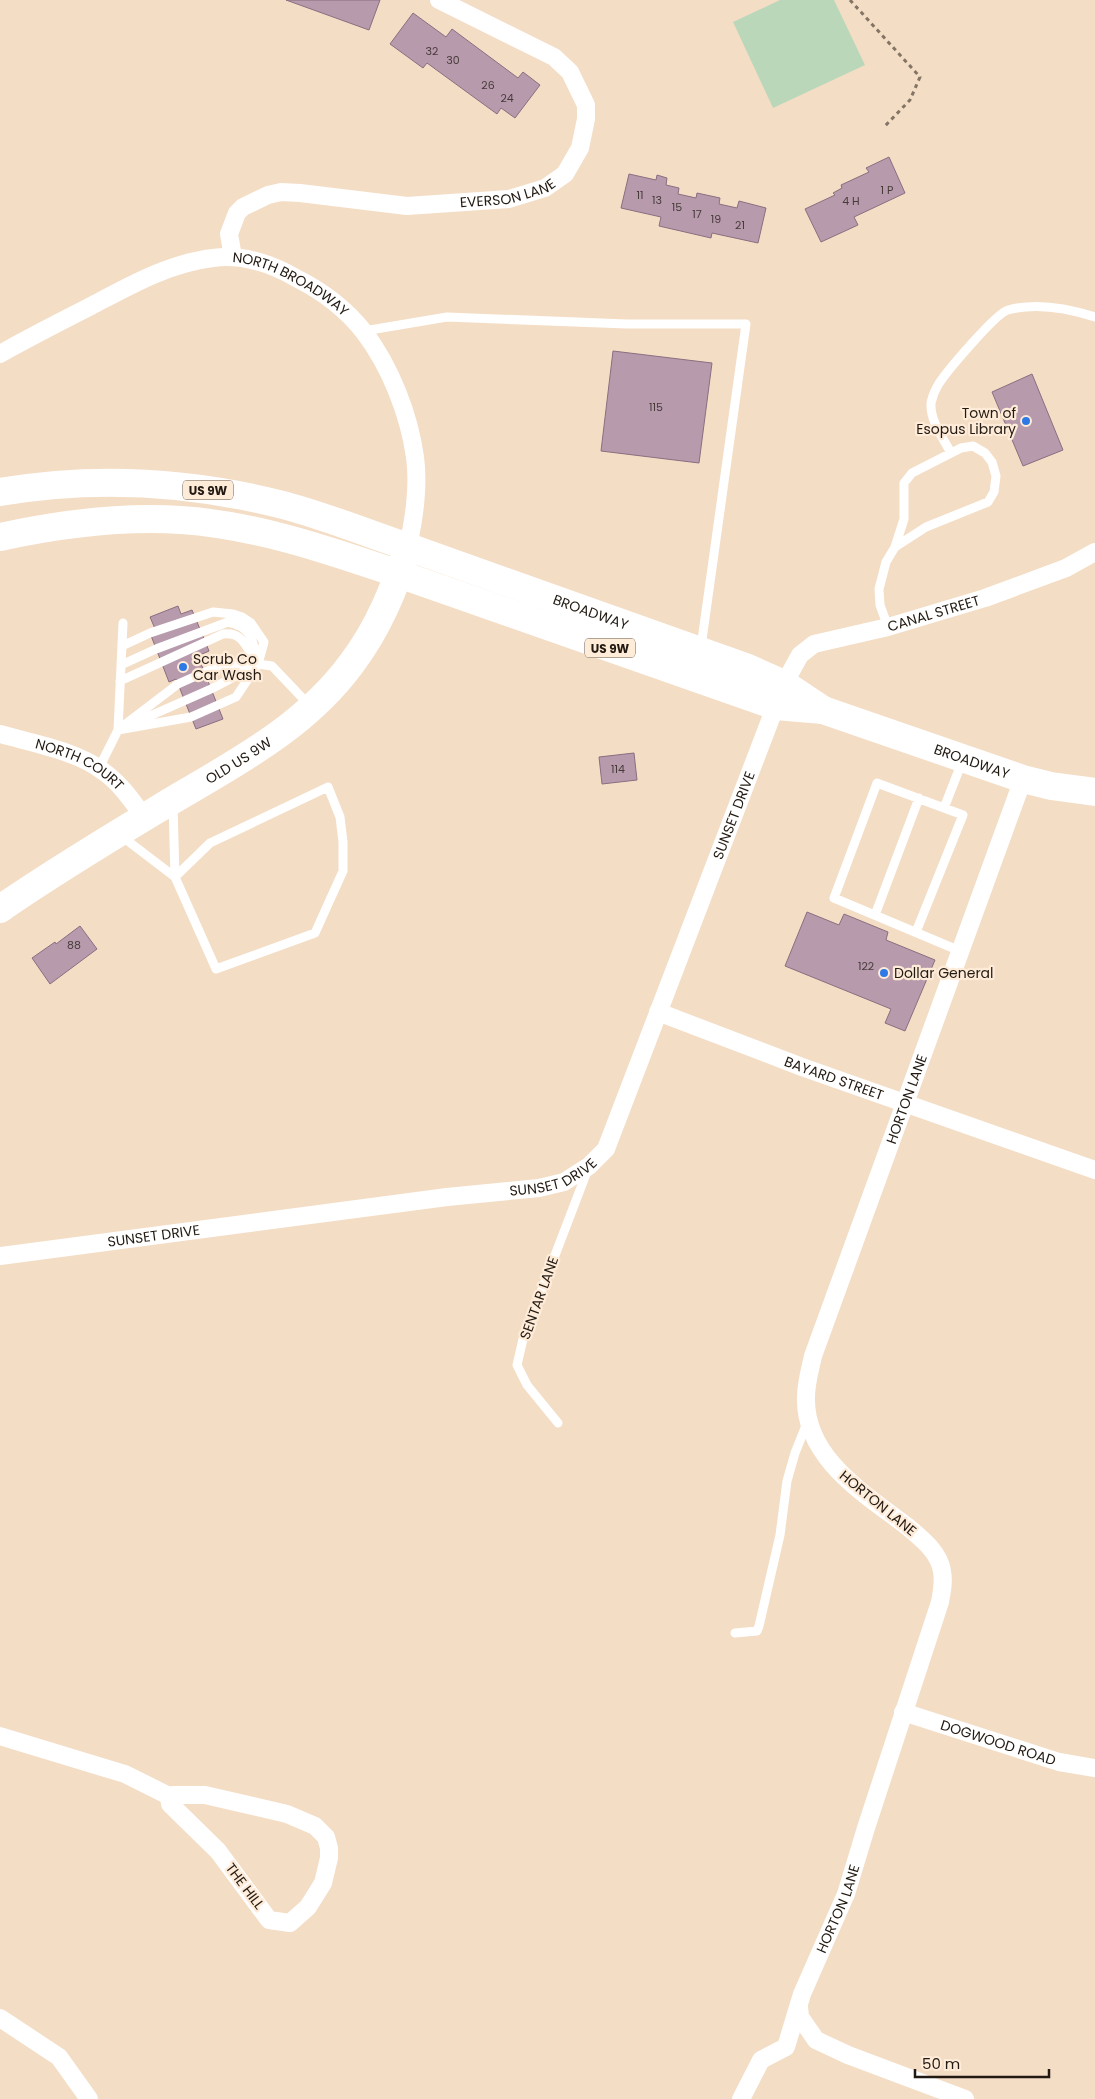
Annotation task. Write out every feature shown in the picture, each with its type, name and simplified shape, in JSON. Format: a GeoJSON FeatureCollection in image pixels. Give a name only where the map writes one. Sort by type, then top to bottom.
{"type":"FeatureCollection","features":[{"type":"Feature","properties":{"kind":"main road","name":"US 9W"},"geometry":{"type":"LineString","coordinates":[[0,492],[37,486],[84,482],[133,482],[184,486],[230,493],[280,505],[408,548]]}},
{"type":"Feature","properties":{"kind":"main road","name":"US 9W"},"geometry":{"type":"LineString","coordinates":[[0,538],[44,528],[87,522],[132,519],[181,520],[274,535],[399,574]]}},
{"type":"Feature","properties":{"kind":"main road","name":"OLD US 9W"},"geometry":{"type":"LineString","coordinates":[[0,909],[39,882],[251,755],[276,738],[312,708],[352,663],[367,640],[387,605],[408,548]]}},
{"type":"Feature","properties":{"kind":"main road","name":"BROADWAY"},"geometry":{"type":"LineString","coordinates":[[408,548],[701,650],[780,695]]}},
{"type":"Feature","properties":{"kind":"main road","name":"BROADWAY"},"geometry":{"type":"LineString","coordinates":[[399,574],[780,695],[1023,779],[1051,786],[1095,792]]}},
{"type":"Feature","properties":{"kind":"street","name":"EVERSON LANE"},"geometry":{"type":"LineString","coordinates":[[233,257],[229,234],[237,213],[243,207],[268,195],[281,192],[300,192],[407,206],[509,199],[545,188],[565,174],[580,148],[586,119],[586,105],[570,72],[554,57],[439,0]]}},
{"type":"Feature","properties":{"kind":"street","name":"NORTH BROADWAY"},"geometry":{"type":"LineString","coordinates":[[0,354],[119,291],[169,269],[192,262],[233,257],[266,263],[309,284],[345,311],[364,331],[389,375],[402,406],[413,449],[416,485],[415,511],[408,548]]}},
{"type":"Feature","properties":{"kind":"street","name":"CANAL STREET"},"geometry":{"type":"LineString","coordinates":[[780,695],[800,655],[814,644],[888,627],[985,598],[1066,568],[1095,552]]}},
{"type":"Feature","properties":{"kind":"street","name":"SUNSET DRIVE"},"geometry":{"type":"LineString","coordinates":[[0,1256],[447,1197],[539,1188],[564,1182],[589,1166],[606,1149],[780,695]]}},
{"type":"Feature","properties":{"kind":"street","name":"NORTH COURT"},"geometry":{"type":"LineString","coordinates":[[0,734],[77,757],[99,768],[126,792],[144,818]]}},
{"type":"Feature","properties":{"kind":"street","name":"HORTON LANE"},"geometry":{"type":"LineString","coordinates":[[741,2099],[761,2060],[786,2047],[802,1994],[846,1894],[903,1712],[940,1602],[944,1584],[942,1570],[936,1555],[927,1544],[836,1469],[815,1439],[808,1420],[805,1399],[813,1356],[1023,779]]}},
{"type":"Feature","properties":{"kind":"street","name":"BAYARD STREET"},"geometry":{"type":"LineString","coordinates":[[658,1012],[802,1068],[1095,1170]]}},
{"type":"Feature","properties":{"kind":"street","name":"DOGWOOD ROAD"},"geometry":{"type":"LineString","coordinates":[[903,1712],[1059,1762],[1095,1768]]}},
{"type":"Feature","properties":{"kind":"street","name":"THE HILL"},"geometry":{"type":"LineString","coordinates":[[0,1736],[125,1774],[169,1796],[205,1795],[286,1814],[315,1826],[326,1837],[329,1858],[323,1883],[308,1907],[290,1923],[269,1920],[218,1851],[170,1804],[169,1796]]}},
{"type":"Feature","properties":{"kind":"street"},"geometry":{"type":"LineString","coordinates":[[799,2007],[800,2017],[816,2040],[848,2055],[965,2099]]}},
{"type":"Feature","properties":{"kind":"street"},"geometry":{"type":"LineString","coordinates":[[0,2018],[59,2057],[89,2099]]}},
{"type":"Feature","properties":{"kind":"lane"},"geometry":{"type":"LineString","coordinates":[[951,453],[936,424],[932,413],[931,401],[938,386],[991,321],[1005,310],[1038,306],[1057,307],[1095,317]]}},
{"type":"Feature","properties":{"kind":"lane"},"geometry":{"type":"LineString","coordinates":[[364,331],[448,317],[627,324],[746,324],[701,650]]}},
{"type":"Feature","properties":{"kind":"lane"},"geometry":{"type":"LineString","coordinates":[[888,627],[880,604],[879,589],[886,562],[896,547],[904,519],[904,483],[912,472],[961,448],[973,446],[985,453],[992,462],[996,476],[994,492],[988,502],[926,527],[896,547]]}},
{"type":"Feature","properties":{"kind":"lane"},"geometry":{"type":"LineString","coordinates":[[118,730],[191,717],[236,697],[258,664],[264,642],[251,623],[233,614],[213,612],[150,633],[122,646]]}},
{"type":"Feature","properties":{"kind":"lane"},"geometry":{"type":"LineString","coordinates":[[121,665],[165,645],[228,622],[237,624],[250,634],[258,664]]}},
{"type":"Feature","properties":{"kind":"lane"},"geometry":{"type":"LineString","coordinates":[[99,768],[118,730],[123,623]]}},
{"type":"Feature","properties":{"kind":"lane"},"geometry":{"type":"LineString","coordinates":[[120,681],[223,634],[232,633],[239,636],[258,664]]}},
{"type":"Feature","properties":{"kind":"lane"},"geometry":{"type":"LineString","coordinates":[[118,730],[178,684],[223,664],[272,666],[312,708]]}},
{"type":"Feature","properties":{"kind":"lane"},"geometry":{"type":"LineString","coordinates":[[118,730],[211,689],[258,664]]}},
{"type":"Feature","properties":{"kind":"lane"},"geometry":{"type":"LineString","coordinates":[[944,808],[963,759]]}},
{"type":"Feature","properties":{"kind":"lane"},"geometry":{"type":"LineString","coordinates":[[916,932],[963,815],[877,783],[834,898],[960,951]]}},
{"type":"Feature","properties":{"kind":"lane"},"geometry":{"type":"LineString","coordinates":[[173,800],[175,877],[216,968],[315,933],[343,872],[343,842],[340,817],[328,787],[210,843],[175,877]]}},
{"type":"Feature","properties":{"kind":"lane"},"geometry":{"type":"LineString","coordinates":[[875,915],[919,798]]}},
{"type":"Feature","properties":{"kind":"lane"},"geometry":{"type":"LineString","coordinates":[[118,834],[175,877]]}},
{"type":"Feature","properties":{"kind":"lane","name":"SENTAR LANE"},"geometry":{"type":"LineString","coordinates":[[558,1423],[527,1385],[517,1365],[522,1339],[589,1166]]}},
{"type":"Feature","properties":{"kind":"lane"},"geometry":{"type":"LineString","coordinates":[[735,1633],[757,1631],[759,1626],[780,1535],[787,1481],[795,1453],[808,1420]]}},
{"type":"Feature","properties":{"kind":"path"},"geometry":{"type":"LineString","coordinates":[[850,0],[920,77],[910,100],[885,126]]}},
{"type":"Feature","properties":{"kind":"green space"},"geometry":{"type":"Polygon","coordinates":[[[780,0],[834,0],[865,65],[773,108],[733,22],[780,0]]]}},
{"type":"Feature","properties":{"kind":"building"},"geometry":{"type":"Polygon","coordinates":[[[286,0],[380,0],[369,30],[286,0]]]}},
{"type":"Feature","properties":{"kind":"building"},"geometry":{"type":"Polygon","coordinates":[[[413,13],[446,37],[452,29],[518,78],[523,72],[540,85],[515,118],[501,108],[497,114],[427,63],[423,68],[390,44],[413,13]]]}},
{"type":"Feature","properties":{"kind":"building"},"geometry":{"type":"Polygon","coordinates":[[[889,157],[905,193],[854,217],[858,225],[821,242],[805,209],[835,195],[833,193],[842,188],[841,185],[869,172],[866,168],[889,157]]]}},
{"type":"Feature","properties":{"kind":"building"},"geometry":{"type":"Polygon","coordinates":[[[629,174],[656,180],[657,175],[667,178],[666,185],[679,188],[678,194],[696,198],[697,193],[720,198],[719,204],[737,208],[739,201],[766,208],[758,243],[712,233],[711,238],[659,226],[661,217],[621,208],[629,174]]]}},
{"type":"Feature","properties":{"kind":"building"},"geometry":{"type":"Polygon","coordinates":[[[613,351],[712,363],[699,463],[601,451],[613,351]]]}},
{"type":"Feature","properties":{"kind":"building","name":"Town of Esopus Library"},"geometry":{"type":"Polygon","coordinates":[[[1032,374],[1063,450],[1023,466],[992,392],[1032,374]]]}},
{"type":"Feature","properties":{"kind":"building","name":"Scrub Co Car Wash"},"geometry":{"type":"Polygon","coordinates":[[[178,606],[181,614],[192,610],[209,651],[198,656],[223,719],[196,729],[176,679],[169,682],[150,633],[156,631],[150,617],[178,606]]]}},
{"type":"Feature","properties":{"kind":"building"},"geometry":{"type":"Polygon","coordinates":[[[634,753],[637,780],[602,784],[599,757],[634,753]]]}},
{"type":"Feature","properties":{"kind":"building"},"geometry":{"type":"Polygon","coordinates":[[[807,912],[839,925],[844,914],[888,932],[886,940],[935,960],[905,1031],[885,1023],[891,1009],[785,966],[807,912]]]}},
{"type":"Feature","properties":{"kind":"building"},"geometry":{"type":"Polygon","coordinates":[[[80,926],[97,949],[50,984],[32,958],[55,942],[56,944],[80,926]]]}},
{"type":"Feature","properties":{"kind":"place","name":"Town of Esopus Library"},"geometry":{"type":"Point","coordinates":[1026,421]}},
{"type":"Feature","properties":{"kind":"place","name":"Scrub Co Car Wash"},"geometry":{"type":"Point","coordinates":[183,667]}},
{"type":"Feature","properties":{"kind":"place","name":"Dollar General"},"geometry":{"type":"Point","coordinates":[884,973]}}]}
